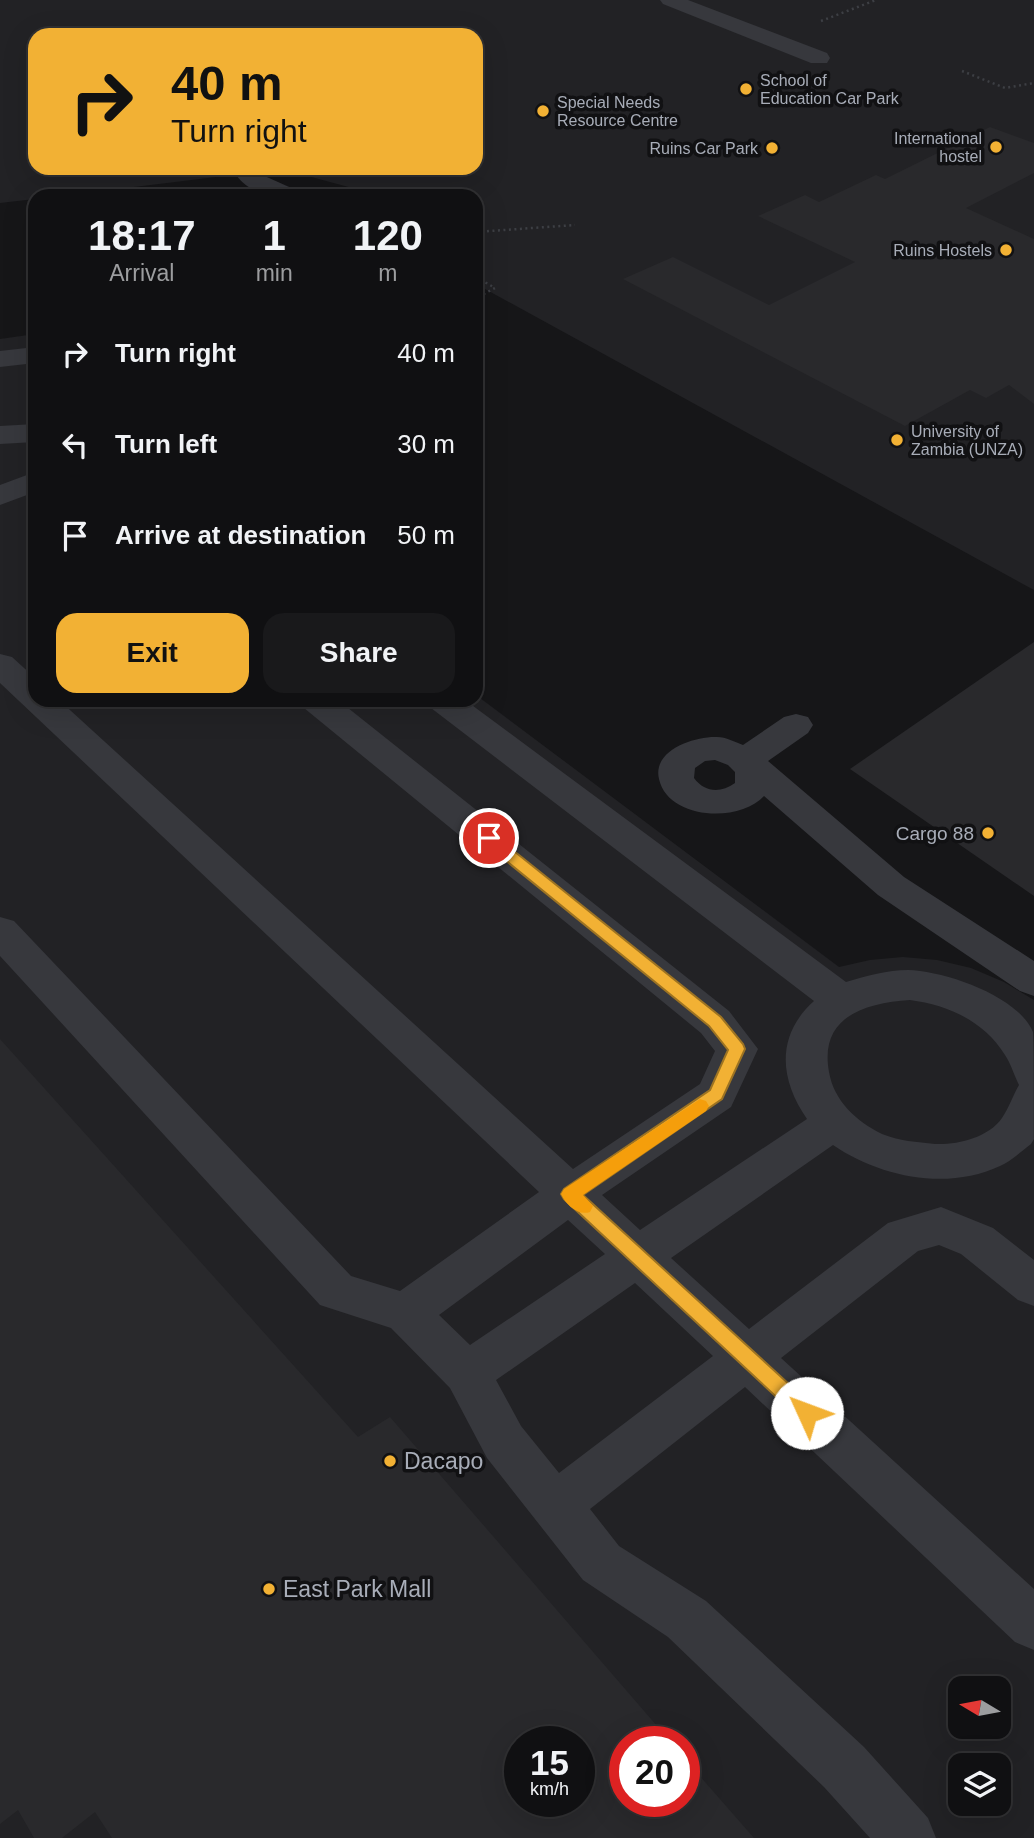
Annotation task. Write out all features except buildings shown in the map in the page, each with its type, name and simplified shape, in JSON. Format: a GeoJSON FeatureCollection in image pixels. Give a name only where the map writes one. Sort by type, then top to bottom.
{"type":"FeatureCollection","features":[{"type":"Feature","properties":{"kind":"lane"},"geometry":{"type":"LineString","coordinates":[[670,0],[819,58]]}},
{"type":"Feature","properties":{"kind":"lane"},"geometry":{"type":"LineString","coordinates":[[249,176],[275,189]]}},
{"type":"Feature","properties":{"kind":"lane"},"geometry":{"type":"LineString","coordinates":[[0,359],[28,356]]}},
{"type":"Feature","properties":{"kind":"lane"},"geometry":{"type":"LineString","coordinates":[[0,435],[28,433]]}},
{"type":"Feature","properties":{"kind":"lane"},"geometry":{"type":"LineString","coordinates":[[0,463],[22,466],[28,470]]}},
{"type":"Feature","properties":{"kind":"lane"},"geometry":{"type":"LineString","coordinates":[[0,496],[28,484]]}},
{"type":"Feature","properties":{"kind":"lane"},"geometry":{"type":"LineString","coordinates":[[0,664],[28,690]]}},
{"type":"Feature","properties":{"kind":"lane"},"geometry":{"type":"LineString","coordinates":[[46,707],[1034,1624]]}},
{"type":"Feature","properties":{"kind":"lane"},"geometry":{"type":"LineString","coordinates":[[325,707],[715,1022],[737,1049],[716,1095],[570,1194],[406,1313]]}},
{"type":"Feature","properties":{"kind":"lane"},"geometry":{"type":"LineString","coordinates":[[452,707],[841,1000]]}},
{"type":"Feature","properties":{"kind":"lane"},"geometry":{"type":"LineString","coordinates":[[750,764],[796,725]]}},
{"type":"Feature","properties":{"kind":"lane"},"geometry":{"type":"LineString","coordinates":[[820,825],[727,803],[695,799],[676,782],[674,771],[679,761],[689,753],[703,749],[726,750],[750,764],[891,886],[1034,981]]}},
{"type":"Feature","properties":{"kind":"lane"},"geometry":{"type":"LineString","coordinates":[[727,803],[752,790],[757,779],[750,764]]}},
{"type":"Feature","properties":{"kind":"lane"},"geometry":{"type":"LineString","coordinates":[[0,931],[336,1291],[406,1313],[467,1373],[504,1442],[601,1563],[687,1619],[844,1767],[908,1838]]}},
{"type":"Feature","properties":{"kind":"lane"},"geometry":{"type":"LineString","coordinates":[[941,990],[988,951]]}},
{"type":"Feature","properties":{"kind":"lane"},"geometry":{"type":"LineString","coordinates":[[1034,1073],[1027,1053],[1000,1020],[972,1002],[941,990],[914,985],[888,985],[841,1000],[826,1012],[813,1028],[806,1046],[804,1065],[818,1104],[833,1123],[854,1139],[880,1152],[907,1160],[935,1163],[963,1161],[988,1153],[1021,1150],[1022,1126],[1034,1096]]}},
{"type":"Feature","properties":{"kind":"lane"},"geometry":{"type":"LineString","coordinates":[[1000,1020],[1034,991]]}},
{"type":"Feature","properties":{"kind":"lane"},"geometry":{"type":"LineString","coordinates":[[467,1373],[833,1123]]}},
{"type":"Feature","properties":{"kind":"lane"},"geometry":{"type":"LineString","coordinates":[[555,1506],[904,1236],[941,1226],[977,1241],[1034,1286]]}},
{"type":"Feature","properties":{"kind":"path"},"geometry":{"type":"LineString","coordinates":[[773,40],[876,0]]}},
{"type":"Feature","properties":{"kind":"path"},"geometry":{"type":"LineString","coordinates":[[962,71],[1001,88],[1016,90],[1034,83]]}},
{"type":"Feature","properties":{"kind":"path"},"geometry":{"type":"LineString","coordinates":[[483,232],[575,225]]}},
{"type":"Feature","properties":{"kind":"path"},"geometry":{"type":"LineString","coordinates":[[483,281],[495,288],[483,294]]}},
{"type":"Feature","properties":{"kind":"shaded area","name":"University of Zambia (UNZA)"},"geometry":{"type":"Polygon","coordinates":[[[0,0],[1034,0],[1034,590],[483,288],[483,189],[356,189],[304,175],[483,175],[483,28],[28,28],[28,175],[224,175],[117,189],[28,189],[28,200],[0,203],[0,0]]]}},
{"type":"Feature","properties":{"kind":"shaded area"},"geometry":{"type":"Polygon","coordinates":[[[28,335],[28,707],[483,707],[483,700],[839,967],[870,960],[903,957],[937,960],[971,968],[1004,982],[1034,1000],[1034,1838],[0,1838],[0,339],[28,335]]]}},
{"type":"Feature","properties":{"kind":"slow traffic"},"geometry":{"type":"LineString","coordinates":[[583,1206],[570,1194],[700,1106]]}},
{"type":"Feature","properties":{"kind":"place","name":"School of Education Car Park"},"geometry":{"type":"Point","coordinates":[746,89]}},
{"type":"Feature","properties":{"kind":"place","name":"Special Needs Resource Centre"},"geometry":{"type":"Point","coordinates":[543,111]}},
{"type":"Feature","properties":{"kind":"place","name":"International hostel"},"geometry":{"type":"Point","coordinates":[996,147]}},
{"type":"Feature","properties":{"kind":"place","name":"Ruins Car Park"},"geometry":{"type":"Point","coordinates":[772,148]}},
{"type":"Feature","properties":{"kind":"place","name":"Ruins Hostels"},"geometry":{"type":"Point","coordinates":[1006,250]}},
{"type":"Feature","properties":{"kind":"place","name":"University of Zambia (UNZA)"},"geometry":{"type":"Point","coordinates":[897,440]}},
{"type":"Feature","properties":{"kind":"place","name":"Cargo 88"},"geometry":{"type":"Point","coordinates":[988,833]}},
{"type":"Feature","properties":{"kind":"place","name":"Dacapo"},"geometry":{"type":"Point","coordinates":[390,1461]}},
{"type":"Feature","properties":{"kind":"place","name":"East Park Mall"},"geometry":{"type":"Point","coordinates":[269,1589]}},
{"type":"Feature","properties":{"kind":"route"},"geometry":{"type":"LineString","coordinates":[[489,838],[715,1022],[737,1049],[716,1095],[570,1194],[807,1413]]}}]}
